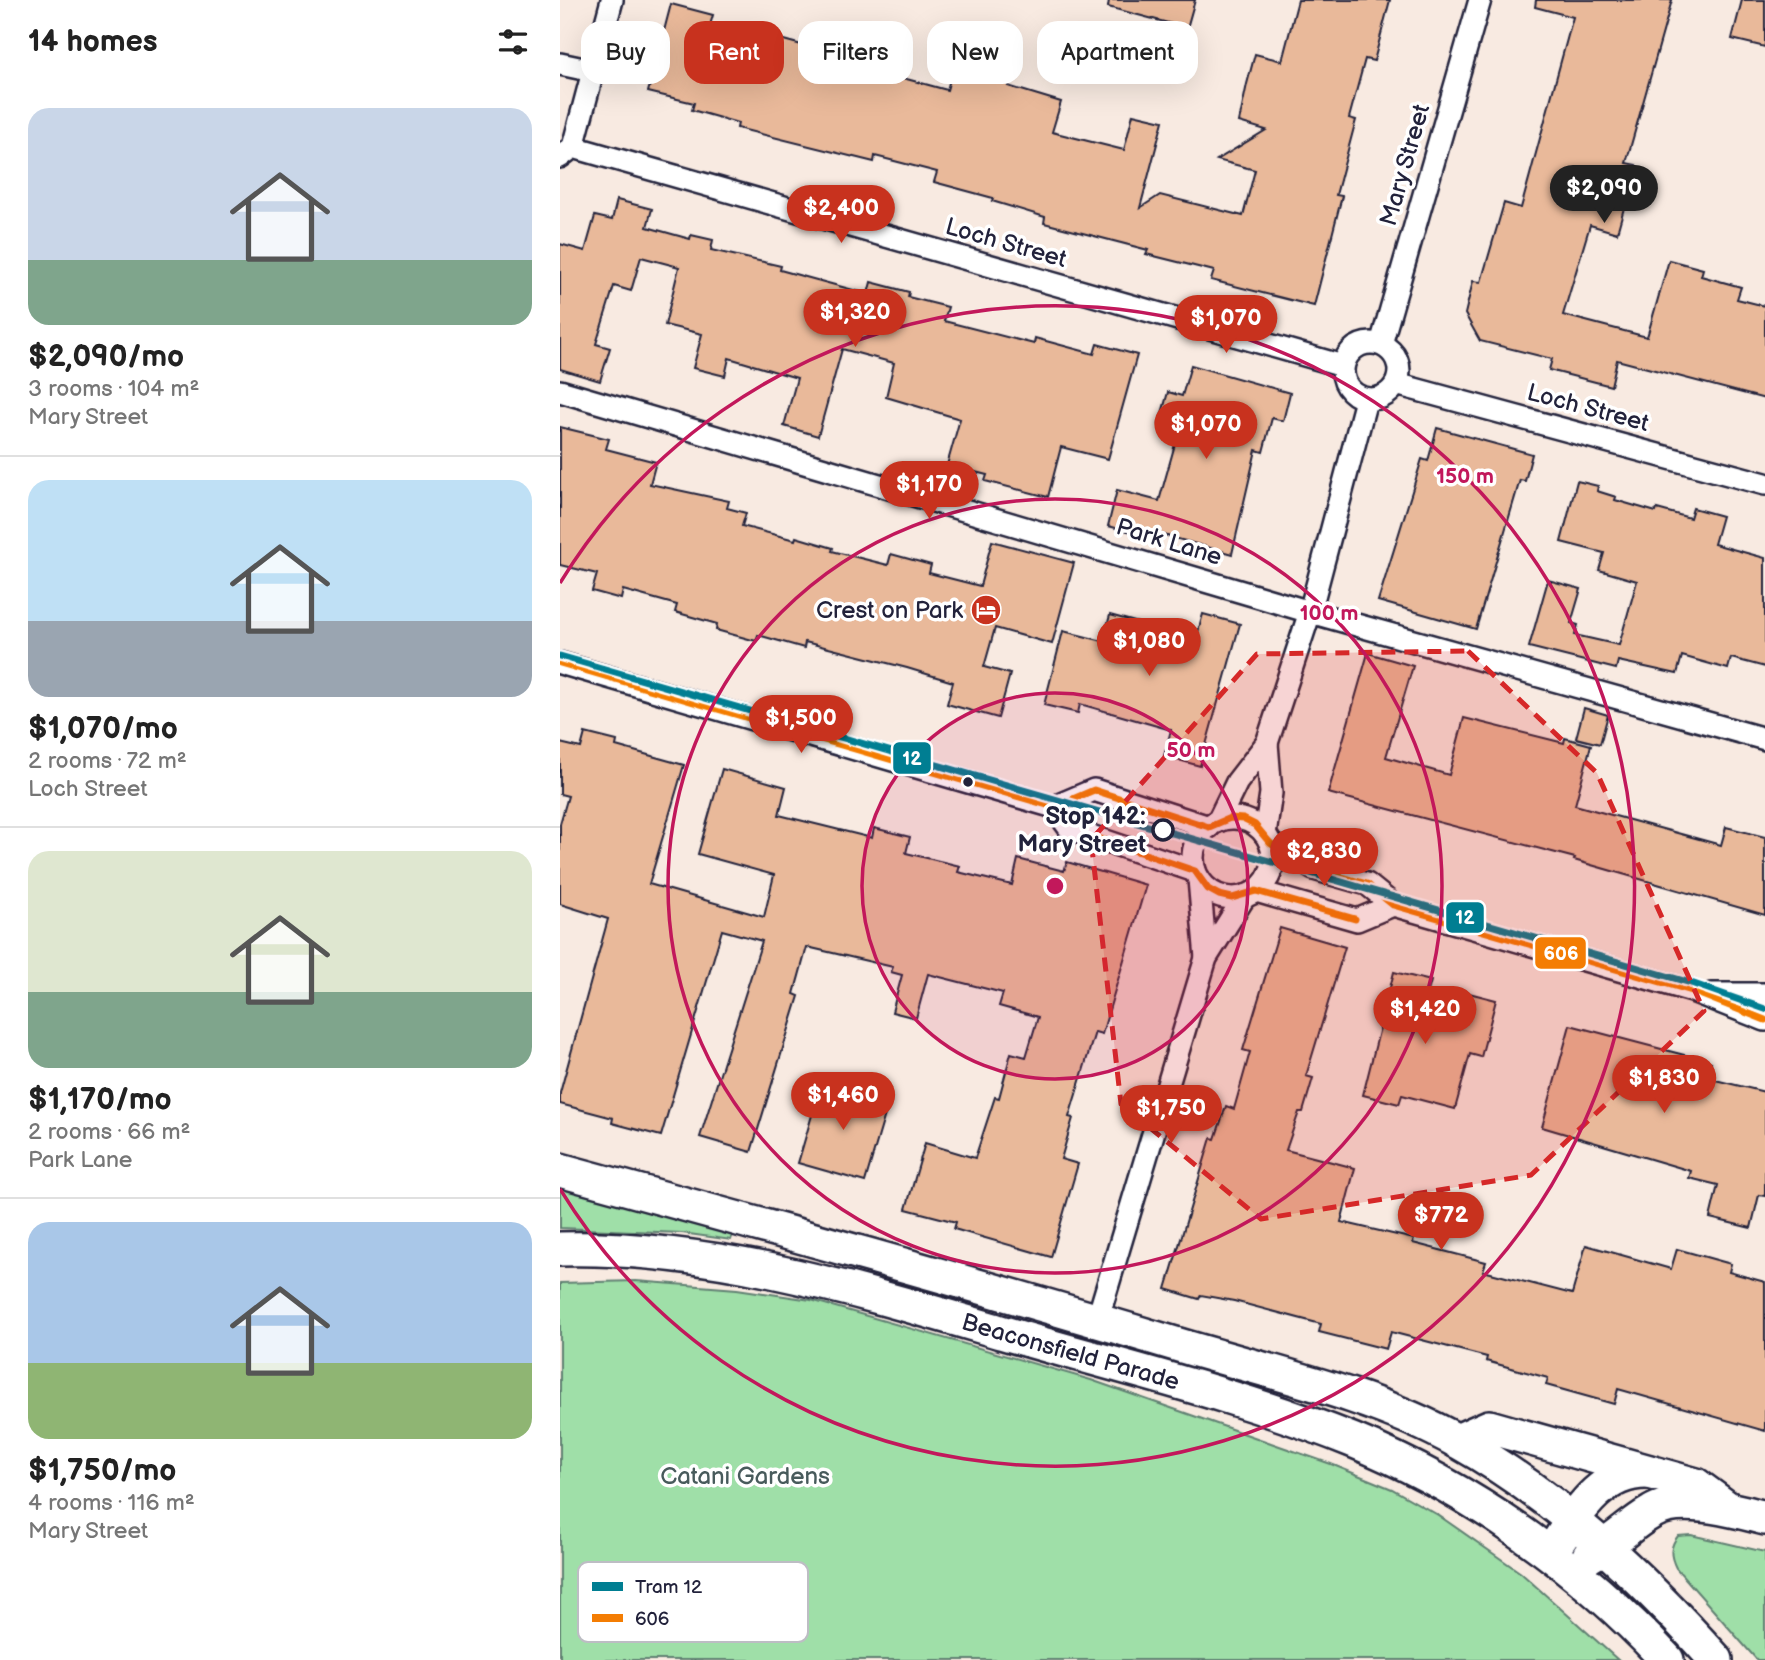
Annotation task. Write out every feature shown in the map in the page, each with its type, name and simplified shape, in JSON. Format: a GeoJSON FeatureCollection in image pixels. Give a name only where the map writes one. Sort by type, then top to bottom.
{"type":"FeatureCollection","features":[{"type":"Feature","properties":{"kind":"main road","name":"Beaconsfield Parade"},"geometry":{"type":"LineString","coordinates":[[560,1170],[768,1226],[1384,1407],[1457,1441],[1527,1485],[1606,1547],[1716,1660]]}},
{"type":"Feature","properties":{"kind":"main road","name":"Beaconsfield Parade"},"geometry":{"type":"LineString","coordinates":[[560,1249],[638,1251],[815,1279],[1255,1406],[1351,1440],[1398,1461],[1559,1561],[1667,1660]]}},
{"type":"Feature","properties":{"kind":"main road"},"geometry":{"type":"LineString","coordinates":[[1457,1441],[1489,1427],[1696,1485],[1726,1507]]}},
{"type":"Feature","properties":{"kind":"main road"},"geometry":{"type":"LineString","coordinates":[[1559,1561],[1572,1520],[1585,1503],[1610,1482],[1626,1474],[1648,1472]]}},
{"type":"Feature","properties":{"kind":"main road"},"geometry":{"type":"LineString","coordinates":[[1559,1561],[1606,1547],[1659,1508],[1726,1507],[1765,1518]]}},
{"type":"Feature","properties":{"kind":"street"},"geometry":{"type":"LineString","coordinates":[[606,21],[612,0]]}},
{"type":"Feature","properties":{"kind":"street","name":"Mary Street"},"geometry":{"type":"LineString","coordinates":[[1381,344],[1480,0]]}},
{"type":"Feature","properties":{"kind":"street"},"geometry":{"type":"LineString","coordinates":[[560,64],[581,68]]}},
{"type":"Feature","properties":{"kind":"street"},"geometry":{"type":"LineString","coordinates":[[567,152],[589,84]]}},
{"type":"Feature","properties":{"kind":"street","name":"Loch Street"},"geometry":{"type":"LineString","coordinates":[[567,152],[1343,366]]}},
{"type":"Feature","properties":{"kind":"street"},"geometry":{"type":"LineString","coordinates":[[1381,344],[1395,356],[1399,365],[1396,384],[1384,397],[1366,400],[1350,391],[1342,375],[1343,366],[1349,353],[1360,345],[1381,344]]}},
{"type":"Feature","properties":{"kind":"street","name":"Loch Street"},"geometry":{"type":"LineString","coordinates":[[1396,384],[1765,484]]}},
{"type":"Feature","properties":{"kind":"street","name":"Park Lane"},"geometry":{"type":"LineString","coordinates":[[560,391],[1310,612],[1765,739]]}},
{"type":"Feature","properties":{"kind":"street"},"geometry":{"type":"LineString","coordinates":[[1206,958],[1195,847],[1213,824],[1237,782],[1267,743],[1310,612],[1366,400]]}},
{"type":"Feature","properties":{"kind":"street"},"geometry":{"type":"LineString","coordinates":[[560,663],[1055,807],[1070,829],[1197,875],[1219,895],[1251,893],[1357,919],[1393,905]]}},
{"type":"Feature","properties":{"kind":"street"},"geometry":{"type":"LineString","coordinates":[[1097,1321],[1206,958],[1251,893],[1271,872],[1268,838],[1271,793],[1267,743]]}},
{"type":"Feature","properties":{"kind":"street"},"geometry":{"type":"LineString","coordinates":[[1055,807],[1094,790],[1213,824],[1243,819],[1314,869],[1367,884],[1393,905],[1692,991],[1765,1020]]}},
{"type":"Feature","properties":{"kind":"street"},"geometry":{"type":"LineString","coordinates":[[1692,991],[1765,995]]}},
{"type":"Feature","properties":{"kind":"highlighted area"},"geometry":{"type":"Polygon","coordinates":[[[1468,651],[1597,773],[1704,1011],[1531,1175],[1261,1219],[1121,1104],[1091,840],[1257,654],[1468,651]]]}},
{"type":"Feature","properties":{"kind":"green space"},"geometry":{"type":"Polygon","coordinates":[[[560,1185],[734,1231],[731,1240],[682,1233],[560,1228],[560,1185]]]}},
{"type":"Feature","properties":{"kind":"green space","name":"Catani Gardens"},"geometry":{"type":"Polygon","coordinates":[[[636,1281],[737,1289],[811,1300],[1091,1380],[1331,1464],[1392,1489],[1438,1515],[1521,1573],[1618,1660],[560,1660],[560,1283],[636,1281]]]}},
{"type":"Feature","properties":{"kind":"green space"},"geometry":{"type":"Polygon","coordinates":[[[1691,1535],[1765,1552],[1765,1660],[1757,1660],[1676,1568],[1672,1556],[1673,1544],[1678,1536],[1691,1535]]]}},
{"type":"Feature","properties":{"kind":"building"},"geometry":{"type":"Polygon","coordinates":[[[1109,0],[1195,0],[1189,21],[1161,21],[1108,7],[1109,0]]]}},
{"type":"Feature","properties":{"kind":"building"},"geometry":{"type":"Polygon","coordinates":[[[1298,0],[1390,0],[1374,61],[1365,59],[1349,118],[1356,120],[1336,195],[1342,196],[1314,306],[1211,280],[1214,271],[1146,254],[1148,250],[1044,223],[1045,217],[992,201],[993,198],[934,182],[937,172],[875,156],[874,162],[737,128],[738,123],[692,110],[694,103],[648,92],[650,84],[670,84],[670,21],[667,21],[671,4],[713,15],[711,21],[684,21],[684,84],[784,84],[784,40],[798,44],[798,84],[913,84],[913,81],[947,90],[949,84],[1009,84],[1061,102],[1052,132],[1124,150],[1133,114],[1163,121],[1140,208],[1160,195],[1243,216],[1255,170],[1217,160],[1266,130],[1239,122],[1255,54],[1282,61],[1298,0]]]}},
{"type":"Feature","properties":{"kind":"building"},"geometry":{"type":"Polygon","coordinates":[[[1536,0],[1672,0],[1626,163],[1636,165],[1617,233],[1590,225],[1563,315],[1647,337],[1669,260],[1703,269],[1701,276],[1741,287],[1737,299],[1765,306],[1765,399],[1617,360],[1611,386],[1549,370],[1552,359],[1480,341],[1465,314],[1473,281],[1481,282],[1504,203],[1521,208],[1573,17],[1535,7],[1536,0]]]}},
{"type":"Feature","properties":{"kind":"building"},"geometry":{"type":"Polygon","coordinates":[[[1742,0],[1765,0],[1765,47],[1732,39],[1742,0]]]}},
{"type":"Feature","properties":{"kind":"building"},"geometry":{"type":"Polygon","coordinates":[[[617,200],[652,209],[647,227],[690,239],[691,235],[713,240],[711,250],[781,266],[780,270],[868,294],[871,282],[909,292],[908,297],[948,307],[944,321],[1034,344],[1035,338],[1094,354],[1097,344],[1137,355],[1108,459],[1061,447],[1048,497],[985,481],[987,475],[947,465],[960,419],[886,397],[894,363],[842,349],[818,436],[784,426],[797,378],[729,358],[725,376],[693,368],[702,334],[665,325],[679,267],[641,257],[631,291],[614,286],[596,344],[610,348],[600,381],[560,369],[560,244],[585,251],[595,216],[612,220],[617,200]]]}},
{"type":"Feature","properties":{"kind":"building"},"geometry":{"type":"Polygon","coordinates":[[[1191,365],[1290,393],[1283,421],[1272,418],[1263,452],[1256,450],[1232,554],[1153,532],[1152,537],[1108,526],[1117,490],[1159,501],[1179,430],[1159,424],[1168,392],[1182,396],[1191,365]]]}},
{"type":"Feature","properties":{"kind":"building"},"geometry":{"type":"Polygon","coordinates":[[[560,427],[609,439],[606,449],[656,462],[650,484],[729,501],[727,508],[746,513],[742,526],[795,540],[796,537],[833,548],[832,551],[888,565],[891,554],[931,565],[929,573],[980,586],[992,541],[1074,563],[1052,644],[995,628],[984,667],[1010,674],[998,718],[947,704],[953,682],[805,642],[804,648],[758,635],[756,641],[716,630],[717,624],[675,612],[677,605],[623,590],[621,599],[592,591],[597,574],[560,565],[560,427]]]}},
{"type":"Feature","properties":{"kind":"building"},"geometry":{"type":"Polygon","coordinates":[[[1437,428],[1532,454],[1525,481],[1520,480],[1476,629],[1378,601],[1422,459],[1428,461],[1437,428]]]}},
{"type":"Feature","properties":{"kind":"building"},"geometry":{"type":"Polygon","coordinates":[[[1577,481],[1598,486],[1597,491],[1616,497],[1615,500],[1656,512],[1657,509],[1690,518],[1693,508],[1722,516],[1714,544],[1765,558],[1765,667],[1731,658],[1728,669],[1682,656],[1677,674],[1618,661],[1616,669],[1529,647],[1548,580],[1581,589],[1571,623],[1578,625],[1575,635],[1619,645],[1637,581],[1599,570],[1604,553],[1561,542],[1577,481]]]}},
{"type":"Feature","properties":{"kind":"building"},"geometry":{"type":"Polygon","coordinates":[[[1203,614],[1240,624],[1200,766],[1164,756],[1171,730],[1080,704],[1078,713],[1044,705],[1063,631],[1103,641],[1110,615],[1196,639],[1203,614]]]}},
{"type":"Feature","properties":{"kind":"building"},"geometry":{"type":"Polygon","coordinates":[[[1368,653],[1413,666],[1386,757],[1449,775],[1464,718],[1564,743],[1565,738],[1591,745],[1575,805],[1721,845],[1726,827],[1765,837],[1765,915],[1574,860],[1575,858],[1328,793],[1368,653]]]}},
{"type":"Feature","properties":{"kind":"building"},"geometry":{"type":"Polygon","coordinates":[[[1584,708],[1608,715],[1600,744],[1576,738],[1584,708]]]}},
{"type":"Feature","properties":{"kind":"building"},"geometry":{"type":"Polygon","coordinates":[[[585,733],[617,741],[616,746],[684,765],[649,884],[764,917],[774,875],[698,854],[722,769],[786,787],[779,815],[872,838],[874,828],[910,837],[906,853],[960,866],[958,872],[1012,885],[1018,859],[1064,871],[1067,862],[1146,885],[1102,1034],[1095,1032],[1069,1117],[1073,1118],[1061,1159],[1078,1164],[1051,1257],[954,1229],[956,1222],[906,1209],[925,1143],[975,1158],[995,1097],[999,1098],[1011,1053],[1026,1057],[1038,1017],[999,1006],[1003,993],[928,974],[916,1018],[892,1012],[902,975],[891,972],[893,967],[807,947],[794,994],[799,996],[751,1152],[700,1137],[762,941],[722,930],[661,1136],[612,1123],[613,1118],[560,1104],[560,1093],[608,919],[560,904],[560,824],[568,796],[560,794],[560,743],[581,748],[585,733]]]}},
{"type":"Feature","properties":{"kind":"building"},"geometry":{"type":"Polygon","coordinates":[[[1280,928],[1345,947],[1306,1076],[1313,1078],[1303,1112],[1299,1112],[1286,1150],[1355,1168],[1341,1222],[1414,1239],[1413,1243],[1486,1262],[1483,1271],[1572,1294],[1586,1245],[1671,1269],[1677,1249],[1731,1264],[1729,1272],[1765,1282],[1765,1431],[1618,1389],[1614,1404],[1546,1385],[1548,1378],[1486,1361],[1487,1357],[1391,1332],[1386,1349],[1319,1332],[1321,1324],[1234,1301],[1201,1295],[1199,1299],[1166,1289],[1211,1138],[1215,1139],[1226,1106],[1234,1109],[1250,1052],[1243,1050],[1280,928]]]}},
{"type":"Feature","properties":{"kind":"building"},"geometry":{"type":"Polygon","coordinates":[[[1394,972],[1431,981],[1423,1011],[1461,1022],[1469,993],[1496,1000],[1481,1057],[1470,1054],[1455,1109],[1402,1095],[1399,1104],[1363,1095],[1394,972]]]}},
{"type":"Feature","properties":{"kind":"building"},"geometry":{"type":"Polygon","coordinates":[[[1570,1025],[1711,1062],[1707,1078],[1765,1092],[1765,1196],[1759,1195],[1751,1228],[1710,1218],[1718,1185],[1689,1178],[1691,1171],[1542,1127],[1570,1025]]]}},
{"type":"Feature","properties":{"kind":"building"},"geometry":{"type":"Polygon","coordinates":[[[822,1081],[889,1101],[865,1182],[798,1163],[822,1081]]]}},
{"type":"Feature","properties":{"kind":"tram line","name":"12"},"geometry":{"type":"LineString","coordinates":[[560,656],[1691,983],[1765,1009]]}},
{"type":"Feature","properties":{"kind":"transit line","name":"606"},"geometry":{"type":"LineString","coordinates":[[560,663],[1054,807],[1094,790],[1209,827],[1230,818],[1243,819],[1255,825],[1270,843],[1288,855],[1314,869],[1367,884],[1393,905],[1692,991],[1765,1020]]}},
{"type":"Feature","properties":{"kind":"transit line","name":"606"},"geometry":{"type":"LineString","coordinates":[[1101,839],[1195,871],[1208,889],[1219,895],[1232,898],[1256,891],[1355,919]]}},
{"type":"Feature","properties":{"kind":"place","name":"Crest on Park"},"geometry":{"type":"Point","coordinates":[986,610]}},
{"type":"Feature","properties":{"kind":"place","name":"Stop 142: Mary Street"},"geometry":{"type":"Point","coordinates":[1163,830]}}]}
